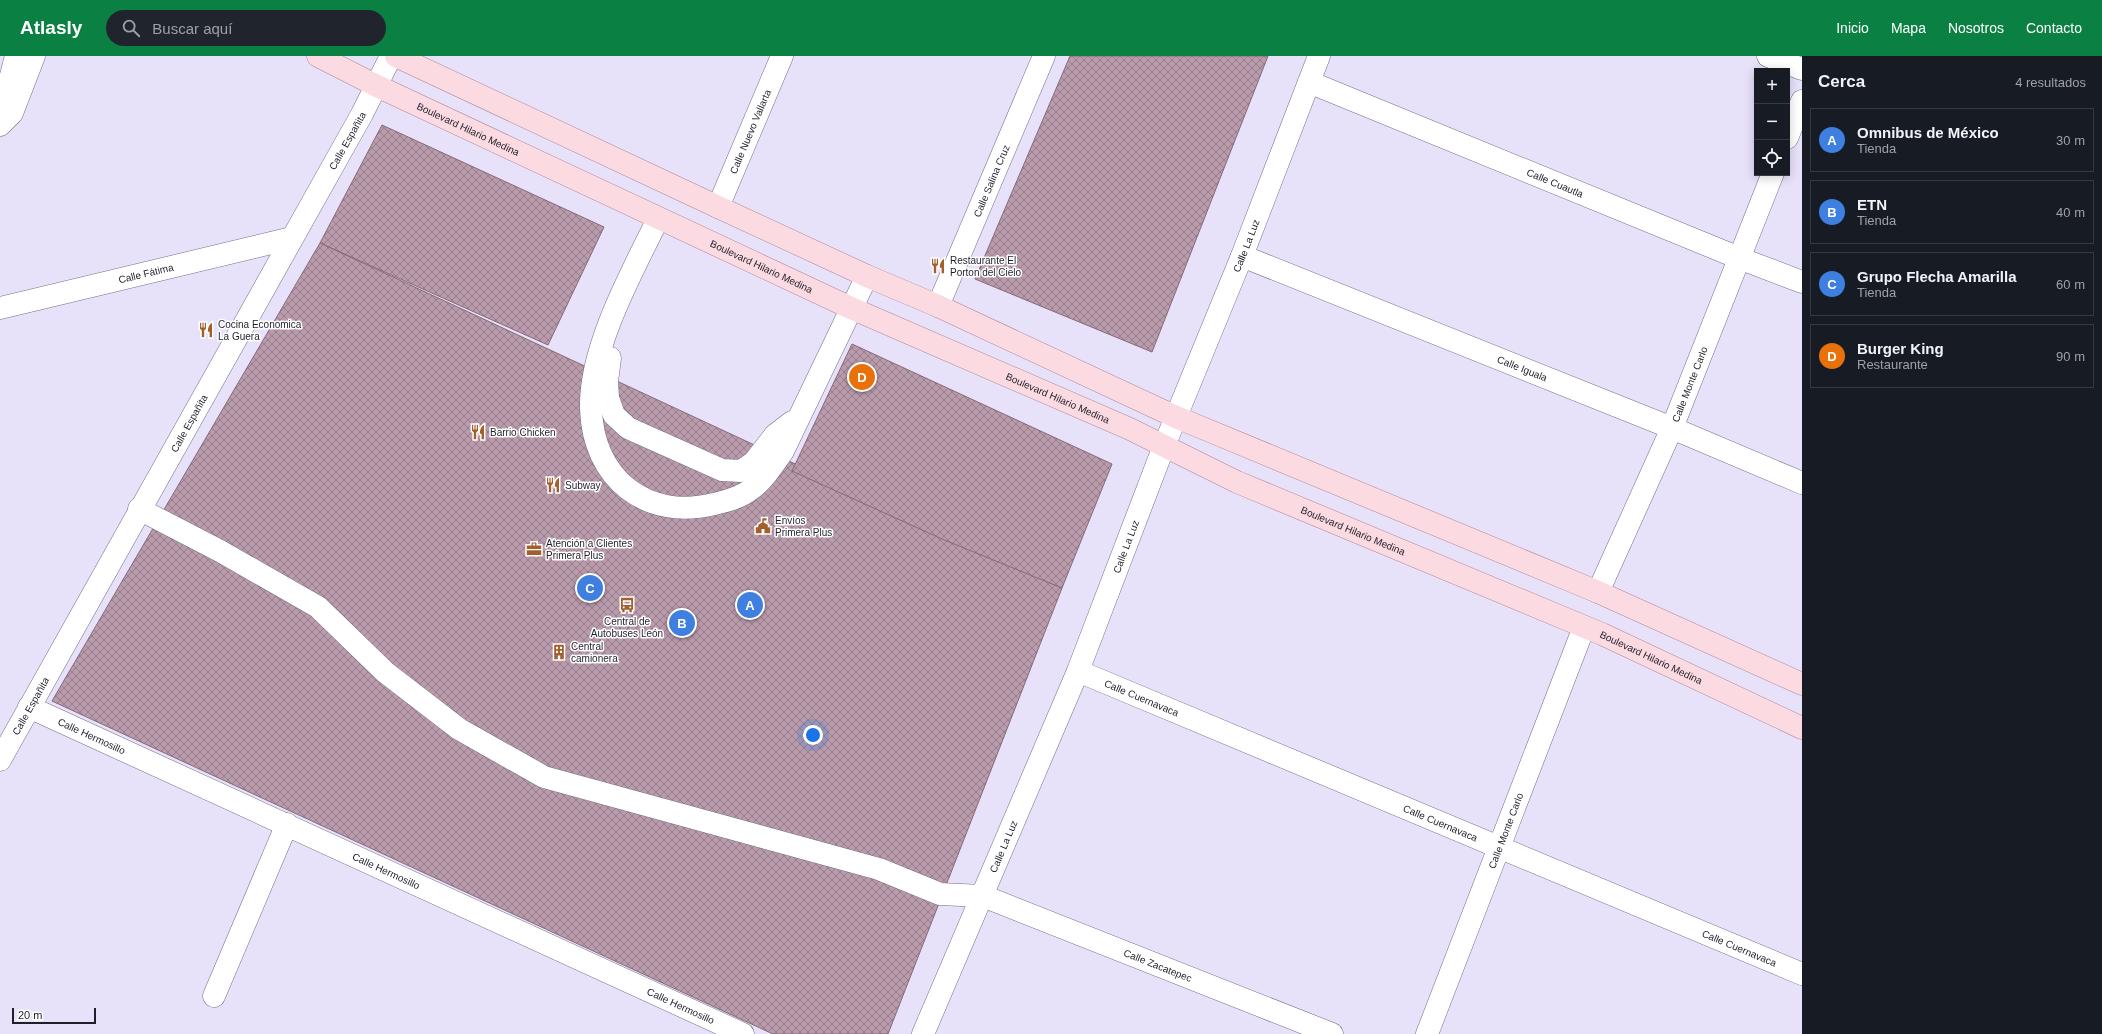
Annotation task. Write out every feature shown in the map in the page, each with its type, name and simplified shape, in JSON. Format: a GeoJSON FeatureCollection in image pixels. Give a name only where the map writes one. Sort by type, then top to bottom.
{"type":"FeatureCollection","features":[{"type":"Feature","properties":{"kind":"main road","name":"Boulevard Hilario Medina"},"geometry":{"type":"LineString","coordinates":[[318,56],[377,86],[658,219],[851,308],[1130,429],[1237,482],[1584,627],[1802,728]]}},
{"type":"Feature","properties":{"kind":"main road"},"geometry":{"type":"LineString","coordinates":[[396,56],[718,207],[867,276],[938,306],[1176,418],[1598,592],[1802,684]]}},
{"type":"Feature","properties":{"kind":"street"},"geometry":{"type":"LineString","coordinates":[[0,102],[8,83],[16,56]]}},
{"type":"Feature","properties":{"kind":"street"},"geometry":{"type":"LineString","coordinates":[[0,125],[12,113],[34,56]]}},
{"type":"Feature","properties":{"kind":"street","name":"Calle Españita"},"geometry":{"type":"LineString","coordinates":[[0,760],[139,509],[377,86],[391,56]]}},
{"type":"Feature","properties":{"kind":"street","name":"Calle Nuevo Vallarta"},"geometry":{"type":"LineString","coordinates":[[718,207],[782,56]]}},
{"type":"Feature","properties":{"kind":"street","name":"Calle Salina Cruz"},"geometry":{"type":"LineString","coordinates":[[938,306],[1044,56]]}},
{"type":"Feature","properties":{"kind":"street","name":"Calle La Luz"},"geometry":{"type":"LineString","coordinates":[[922,1034],[983,896],[1078,671],[1164,446],[1242,256],[1319,56]]}},
{"type":"Feature","properties":{"kind":"street"},"geometry":{"type":"LineString","coordinates":[[1768,56],[1802,70]]}},
{"type":"Feature","properties":{"kind":"street","name":"Calle Cuautla"},"geometry":{"type":"LineString","coordinates":[[1309,82],[1739,258],[1802,282]]}},
{"type":"Feature","properties":{"kind":"street"},"geometry":{"type":"LineString","coordinates":[[1790,131],[1802,101]]}},
{"type":"Feature","properties":{"kind":"street","name":"Calle Monte Carlo"},"geometry":{"type":"LineString","coordinates":[[1598,592],[1672,428],[1772,176]]}},
{"type":"Feature","properties":{"kind":"street"},"geometry":{"type":"LineString","coordinates":[[658,219],[606,333],[591,391],[594,436],[602,458],[613,476],[627,489],[642,498],[660,505],[679,508],[697,508],[733,499],[750,490],[768,474],[783,451],[867,276]]}},
{"type":"Feature","properties":{"kind":"street","name":"Calle Fátima"},"geometry":{"type":"LineString","coordinates":[[0,308],[292,238]]}},
{"type":"Feature","properties":{"kind":"street","name":"Calle Iguala"},"geometry":{"type":"LineString","coordinates":[[1242,256],[1672,428],[1802,483]]}},
{"type":"Feature","properties":{"kind":"street"},"geometry":{"type":"LineString","coordinates":[[606,333],[611,362],[607,381],[608,398],[614,415],[628,428],[722,470],[740,471],[754,462],[775,435],[798,417]]}},
{"type":"Feature","properties":{"kind":"street","name":"Calle Zacatepec"},"geometry":{"type":"LineString","coordinates":[[139,509],[220,551],[318,607],[385,672],[459,729],[544,777],[879,869],[940,894],[983,896],[1332,1034]]}},
{"type":"Feature","properties":{"kind":"street","name":"Calle Monte Carlo"},"geometry":{"type":"LineString","coordinates":[[1427,1034],[1584,627]]}},
{"type":"Feature","properties":{"kind":"street","name":"Calle Cuernavaca"},"geometry":{"type":"LineString","coordinates":[[1078,671],[1802,974]]}},
{"type":"Feature","properties":{"kind":"street","name":"Calle Hermosillo"},"geometry":{"type":"LineString","coordinates":[[29,707],[743,1034]]}},
{"type":"Feature","properties":{"kind":"street"},"geometry":{"type":"LineString","coordinates":[[214,996],[287,824]]}},
{"type":"Feature","properties":{"kind":"building"},"geometry":{"type":"Polygon","coordinates":[[[1070,56],[1268,56],[1152,352],[975,279],[1070,56]]]}},
{"type":"Feature","properties":{"kind":"building"},"geometry":{"type":"Polygon","coordinates":[[[382,125],[604,227],[548,345],[320,243],[382,125]]]}},
{"type":"Feature","properties":{"kind":"building","name":"Central camionera"},"geometry":{"type":"Polygon","coordinates":[[[320,243],[1062,588],[888,1034],[773,1034],[52,701],[320,243]]]}},
{"type":"Feature","properties":{"kind":"building"},"geometry":{"type":"Polygon","coordinates":[[[852,344],[1112,464],[1062,588],[942,539],[792,471],[852,344]]]}},
{"type":"Feature","properties":{"kind":"place","name":"Restaurante El Porton del Cielo"},"geometry":{"type":"Point","coordinates":[938,266]}},
{"type":"Feature","properties":{"kind":"place","name":"Cocina Economica La Guera"},"geometry":{"type":"Point","coordinates":[206,330]}},
{"type":"Feature","properties":{"kind":"place","name":"Burger King"},"geometry":{"type":"Point","coordinates":[862,377]}},
{"type":"Feature","properties":{"kind":"place","name":"Barrio Chicken"},"geometry":{"type":"Point","coordinates":[478,432]}},
{"type":"Feature","properties":{"kind":"place","name":"Subway"},"geometry":{"type":"Point","coordinates":[553,485]}},
{"type":"Feature","properties":{"kind":"place","name":"Envíos Primera Plus"},"geometry":{"type":"Point","coordinates":[763,526]}},
{"type":"Feature","properties":{"kind":"place","name":"Atención a Clientes Primera Plus"},"geometry":{"type":"Point","coordinates":[534,549]}},
{"type":"Feature","properties":{"kind":"place","name":"Grupo Flecha Amarilla"},"geometry":{"type":"Point","coordinates":[590,588]}},
{"type":"Feature","properties":{"kind":"place","name":"Central de Autobuses León"},"geometry":{"type":"Point","coordinates":[627,605]}},
{"type":"Feature","properties":{"kind":"place","name":"Omnibus de México"},"geometry":{"type":"Point","coordinates":[750,605]}},
{"type":"Feature","properties":{"kind":"place","name":"ETN"},"geometry":{"type":"Point","coordinates":[682,623]}},
{"type":"Feature","properties":{"kind":"place","name":"Central camionera"},"geometry":{"type":"Point","coordinates":[559,652]}}]}
